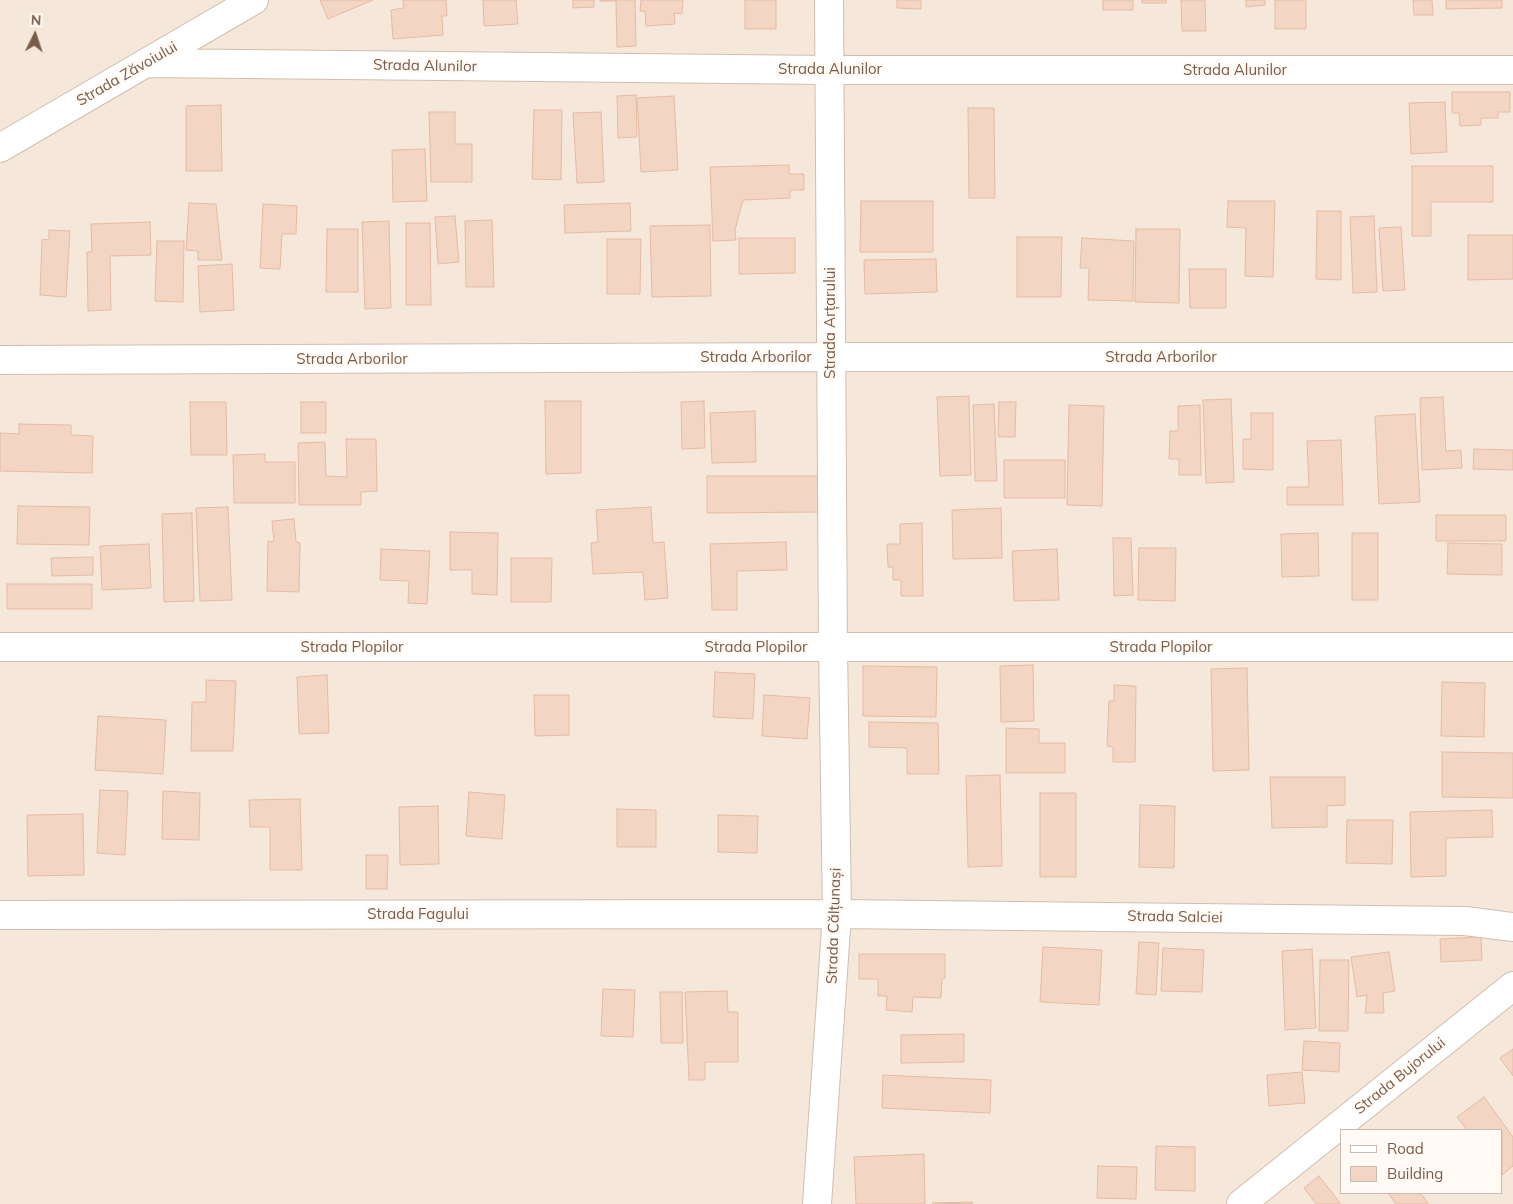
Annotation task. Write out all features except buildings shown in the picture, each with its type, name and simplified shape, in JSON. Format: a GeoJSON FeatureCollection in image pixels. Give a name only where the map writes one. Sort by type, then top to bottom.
{"type":"FeatureCollection","features":[{"type":"Feature","properties":{"kind":"street","name":"Strada Zăvoiului"},"geometry":{"type":"LineString","coordinates":[[0,148],[254,0]]}},
{"type":"Feature","properties":{"kind":"street","name":"Strada Arțarului"},"geometry":{"type":"LineString","coordinates":[[829,0],[833,647]]}},
{"type":"Feature","properties":{"kind":"street","name":"Strada Alunilor"},"geometry":{"type":"LineString","coordinates":[[147,63],[829,70],[1513,70]]}},
{"type":"Feature","properties":{"kind":"street","name":"Strada Arborilor"},"geometry":{"type":"LineString","coordinates":[[0,360],[1513,357]]}},
{"type":"Feature","properties":{"kind":"street","name":"Strada Plopilor"},"geometry":{"type":"LineString","coordinates":[[0,647],[1513,647]]}},
{"type":"Feature","properties":{"kind":"street","name":"Strada Călțunași"},"geometry":{"type":"LineString","coordinates":[[817,1204],[837,914],[833,647]]}},
{"type":"Feature","properties":{"kind":"street","name":"Strada Fagului"},"geometry":{"type":"LineString","coordinates":[[0,915],[837,914]]}},
{"type":"Feature","properties":{"kind":"street","name":"Strada Salciei"},"geometry":{"type":"LineString","coordinates":[[837,914],[1465,920],[1513,926]]}},
{"type":"Feature","properties":{"kind":"street","name":"Strada Bujorului"},"geometry":{"type":"LineString","coordinates":[[1241,1204],[1513,986]]}},
{"type":"Feature","properties":{"kind":"shaded area"},"geometry":{"type":"Polygon","coordinates":[[[0,0],[1513,0],[1513,1204],[0,1204],[0,0]]]}}]}
